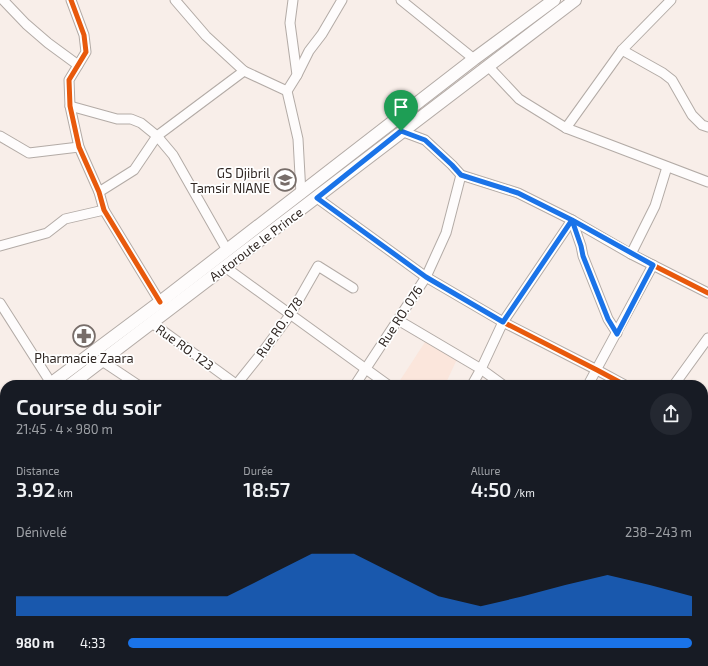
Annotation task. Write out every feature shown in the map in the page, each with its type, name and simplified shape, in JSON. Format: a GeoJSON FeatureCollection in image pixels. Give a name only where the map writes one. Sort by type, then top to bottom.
{"type":"FeatureCollection","features":[{"type":"Feature","properties":{"kind":"main road","name":"Autoroute le Prince"},"geometry":{"type":"LineString","coordinates":[[55,380],[301,194],[474,59],[554,0]]}},
{"type":"Feature","properties":{"kind":"main road","name":"Autoroute le Prince"},"geometry":{"type":"LineString","coordinates":[[77,380],[317,198],[401,131],[575,0]]}},
{"type":"Feature","properties":{"kind":"street"},"geometry":{"type":"LineString","coordinates":[[4,0],[26,24],[48,43],[78,65]]}},
{"type":"Feature","properties":{"kind":"street"},"geometry":{"type":"LineString","coordinates":[[71,0],[84,35],[86,52],[69,80],[70,106],[78,147],[99,192],[104,210],[160,302]]}},
{"type":"Feature","properties":{"kind":"street"},"geometry":{"type":"LineString","coordinates":[[175,0],[206,36],[244,71],[287,91]]}},
{"type":"Feature","properties":{"kind":"street"},"geometry":{"type":"LineString","coordinates":[[293,0],[290,23],[297,75]]}},
{"type":"Feature","properties":{"kind":"street"},"geometry":{"type":"LineString","coordinates":[[301,194],[298,138],[287,91],[309,51],[322,34],[342,0]]}},
{"type":"Feature","properties":{"kind":"street"},"geometry":{"type":"LineString","coordinates":[[401,0],[474,59]]}},
{"type":"Feature","properties":{"kind":"street"},"geometry":{"type":"LineString","coordinates":[[566,128],[622,50],[671,0]]}},
{"type":"Feature","properties":{"kind":"street"},"geometry":{"type":"LineString","coordinates":[[622,50],[672,80],[692,115],[702,125],[708,127]]}},
{"type":"Feature","properties":{"kind":"street"},"geometry":{"type":"LineString","coordinates":[[488,66],[519,99],[566,128],[708,182]]}},
{"type":"Feature","properties":{"kind":"street"},"geometry":{"type":"LineString","coordinates":[[99,192],[134,170],[157,136],[244,71]]}},
{"type":"Feature","properties":{"kind":"street"},"geometry":{"type":"LineString","coordinates":[[70,106],[117,119],[130,119],[141,123],[157,136],[173,155],[227,250]]}},
{"type":"Feature","properties":{"kind":"street"},"geometry":{"type":"LineString","coordinates":[[401,131],[425,140],[461,175],[518,193],[572,220],[631,254],[708,293]]}},
{"type":"Feature","properties":{"kind":"street"},"geometry":{"type":"LineString","coordinates":[[0,136],[29,153],[78,147]]}},
{"type":"Feature","properties":{"kind":"street"},"geometry":{"type":"LineString","coordinates":[[631,254],[655,206],[667,167]]}},
{"type":"Feature","properties":{"kind":"street","name":"Rue RO. 076"},"geometry":{"type":"LineString","coordinates":[[359,380],[426,277],[446,233],[461,175]]}},
{"type":"Feature","properties":{"kind":"street"},"geometry":{"type":"LineString","coordinates":[[317,198],[426,277],[503,322],[616,380]]}},
{"type":"Feature","properties":{"kind":"street"},"geometry":{"type":"LineString","coordinates":[[0,246],[47,233],[65,219],[104,210]]}},
{"type":"Feature","properties":{"kind":"street"},"geometry":{"type":"LineString","coordinates":[[475,380],[503,322],[572,220]]}},
{"type":"Feature","properties":{"kind":"street"},"geometry":{"type":"LineString","coordinates":[[572,220],[583,256],[608,319],[617,334]]}},
{"type":"Feature","properties":{"kind":"street"},"geometry":{"type":"LineString","coordinates":[[591,380],[653,265]]}},
{"type":"Feature","properties":{"kind":"street","name":"Rue RO. 078"},"geometry":{"type":"LineString","coordinates":[[240,380],[290,315],[318,266],[353,288]]}},
{"type":"Feature","properties":{"kind":"street"},"geometry":{"type":"LineString","coordinates":[[225,267],[381,380]]}},
{"type":"Feature","properties":{"kind":"street"},"geometry":{"type":"LineString","coordinates":[[0,303],[48,380]]}},
{"type":"Feature","properties":{"kind":"street"},"geometry":{"type":"LineString","coordinates":[[398,320],[482,368],[497,380]]}},
{"type":"Feature","properties":{"kind":"street","name":"Rue RO. 123"},"geometry":{"type":"LineString","coordinates":[[152,323],[229,380]]}},
{"type":"Feature","properties":{"kind":"street"},"geometry":{"type":"LineString","coordinates":[[678,380],[708,338]]}},
{"type":"Feature","properties":{"kind":"street"},"geometry":{"type":"LineString","coordinates":[[102,361],[130,380]]}},
{"type":"Feature","properties":{"kind":"shaded area"},"geometry":{"type":"Polygon","coordinates":[[[427,339],[458,357],[447,380],[400,380],[427,339]]]}},
{"type":"Feature","properties":{"kind":"cycle path"},"geometry":{"type":"LineString","coordinates":[[71,0],[84,35],[86,52],[69,80],[70,106],[79,147],[99,192],[104,210],[160,302]]}},
{"type":"Feature","properties":{"kind":"cycle path"},"geometry":{"type":"LineString","coordinates":[[401,131],[425,140],[461,175],[518,193],[572,220],[631,254],[708,293]]}},
{"type":"Feature","properties":{"kind":"cycle path"},"geometry":{"type":"LineString","coordinates":[[317,198],[426,277],[503,322],[616,380]]}},
{"type":"Feature","properties":{"kind":"place","name":"GS Djibril Tamsir NIANE"},"geometry":{"type":"Point","coordinates":[285,180]}},
{"type":"Feature","properties":{"kind":"place","name":"Pharmacie Zaara"},"geometry":{"type":"Point","coordinates":[84,336]}},
{"type":"Feature","properties":{"kind":"route"},"geometry":{"type":"LineString","coordinates":[[401,131],[317,198],[426,277],[503,322],[572,220],[583,256],[608,319],[617,334],[653,265],[572,220],[518,193],[461,175],[425,140],[401,131]]}}]}
